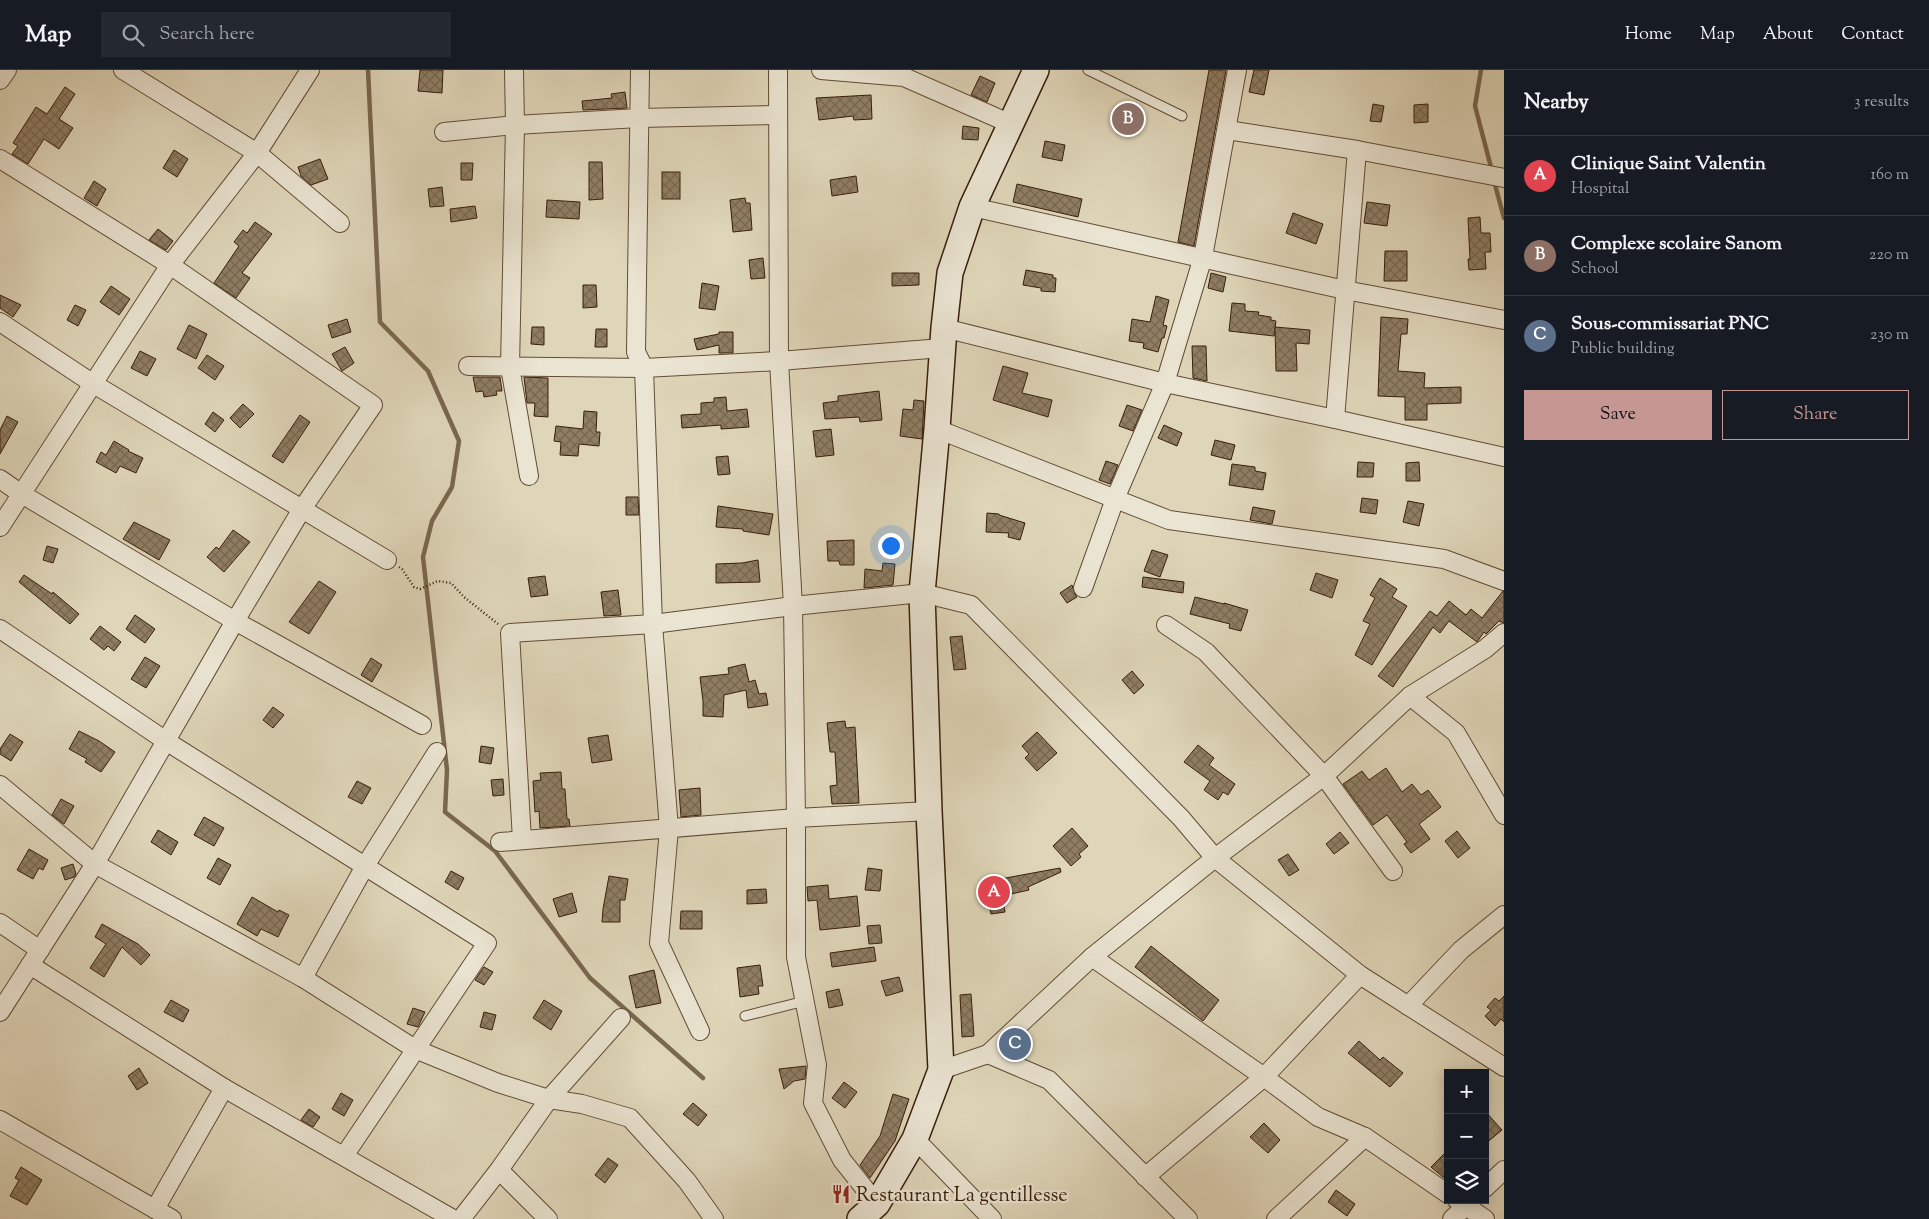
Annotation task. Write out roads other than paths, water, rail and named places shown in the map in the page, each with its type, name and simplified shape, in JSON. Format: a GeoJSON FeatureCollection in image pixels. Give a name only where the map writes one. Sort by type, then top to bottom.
{"type":"FeatureCollection","features":[{"type":"Feature","properties":{"kind":"street"},"geometry":{"type":"LineString","coordinates":[[0,80],[7,70]]}},
{"type":"Feature","properties":{"kind":"street"},"geometry":{"type":"LineString","coordinates":[[123,70],[257,154],[340,223]]}},
{"type":"Feature","properties":{"kind":"street"},"geometry":{"type":"LineString","coordinates":[[0,527],[20,493],[170,265],[257,154],[310,70]]}},
{"type":"Feature","properties":{"kind":"street"},"geometry":{"type":"LineString","coordinates":[[514,70],[515,125],[510,367],[529,476]]}},
{"type":"Feature","properties":{"kind":"street"},"geometry":{"type":"LineString","coordinates":[[640,70],[636,352],[644,368],[654,624],[669,829],[659,943],[700,1031]]}},
{"type":"Feature","properties":{"kind":"street"},"geometry":{"type":"LineString","coordinates":[[778,70],[779,361],[793,606],[796,957],[818,1065],[813,1103],[869,1211],[915,1139],[942,1070],[929,810],[922,593],[950,273],[972,206],[1036,70]]}},
{"type":"Feature","properties":{"kind":"street"},"geometry":{"type":"LineString","coordinates":[[820,70],[904,76],[1011,124]]}},
{"type":"Feature","properties":{"kind":"street"},"geometry":{"type":"LineString","coordinates":[[1083,588],[1115,498],[1166,383],[1203,257],[1238,70]]}},
{"type":"Feature","properties":{"kind":"street"},"geometry":{"type":"LineString","coordinates":[[444,132],[515,125],[639,118],[778,115]]}},
{"type":"Feature","properties":{"kind":"street"},"geometry":{"type":"LineString","coordinates":[[1227,130],[1357,150],[1504,178]]}},
{"type":"Feature","properties":{"kind":"street"},"geometry":{"type":"LineString","coordinates":[[1335,419],[1357,150]]}},
{"type":"Feature","properties":{"kind":"street"},"geometry":{"type":"LineString","coordinates":[[0,159],[170,265],[373,405],[302,509],[234,621],[95,864],[0,1012]]}},
{"type":"Feature","properties":{"kind":"street"},"geometry":{"type":"LineString","coordinates":[[972,206],[1346,290],[1504,320]]}},
{"type":"Feature","properties":{"kind":"street"},"geometry":{"type":"LineString","coordinates":[[0,322],[92,384],[387,560]]}},
{"type":"Feature","properties":{"kind":"street"},"geometry":{"type":"LineString","coordinates":[[468,366],[644,368],[779,361],[943,338],[1166,383],[1504,457]]}},
{"type":"Feature","properties":{"kind":"street"},"geometry":{"type":"LineString","coordinates":[[937,429],[1169,520],[1444,559],[1504,580]]}},
{"type":"Feature","properties":{"kind":"street"},"geometry":{"type":"LineString","coordinates":[[0,479],[20,493],[234,621],[422,725]]}},
{"type":"Feature","properties":{"kind":"street"},"geometry":{"type":"LineString","coordinates":[[522,840],[510,632],[654,624],[793,606],[922,593],[971,605],[1181,818],[1215,858],[1360,976],[1504,1067]]}},
{"type":"Feature","properties":{"kind":"street"},"geometry":{"type":"LineString","coordinates":[[1166,625],[1206,652],[1324,776],[1393,871]]}},
{"type":"Feature","properties":{"kind":"street"},"geometry":{"type":"LineString","coordinates":[[0,629],[166,741],[487,943],[344,1156]]}},
{"type":"Feature","properties":{"kind":"street"},"geometry":{"type":"LineString","coordinates":[[942,1070],[988,1054],[1092,957],[1215,858],[1324,776],[1410,696],[1484,650],[1504,634]]}},
{"type":"Feature","properties":{"kind":"street"},"geometry":{"type":"LineString","coordinates":[[1410,696],[1456,733],[1504,815]]}},
{"type":"Feature","properties":{"kind":"street"},"geometry":{"type":"LineString","coordinates":[[303,978],[366,866],[437,752]]}},
{"type":"Feature","properties":{"kind":"street"},"geometry":{"type":"LineString","coordinates":[[0,785],[95,864],[303,978],[416,1050],[498,1083],[549,1099],[582,1104],[630,1118],[687,1181],[714,1219]]}},
{"type":"Feature","properties":{"kind":"street"},"geometry":{"type":"LineString","coordinates":[[500,842],[796,818],[929,810]]}},
{"type":"Feature","properties":{"kind":"street"},"geometry":{"type":"LineString","coordinates":[[1408,1006],[1461,950],[1504,915]]}},
{"type":"Feature","properties":{"kind":"street"},"geometry":{"type":"LineString","coordinates":[[0,923],[40,950]]}},
{"type":"Feature","properties":{"kind":"street"},"geometry":{"type":"LineString","coordinates":[[1092,957],[1318,1117],[1365,1137],[1444,1191]]}},
{"type":"Feature","properties":{"kind":"street"},"geometry":{"type":"LineString","coordinates":[[30,965],[224,1088],[453,1219]]}},
{"type":"Feature","properties":{"kind":"street"},"geometry":{"type":"LineString","coordinates":[[1144,1177],[1264,1077],[1360,976]]}},
{"type":"Feature","properties":{"kind":"street"},"geometry":{"type":"LineString","coordinates":[[460,1219],[499,1170],[549,1099],[621,1018]]}},
{"type":"Feature","properties":{"kind":"street"},"geometry":{"type":"LineString","coordinates":[[988,1054],[1049,1080],[1188,1219]]}},
{"type":"Feature","properties":{"kind":"street"},"geometry":{"type":"LineString","coordinates":[[155,1209],[224,1088]]}},
{"type":"Feature","properties":{"kind":"street"},"geometry":{"type":"LineString","coordinates":[[0,1120],[172,1219]]}},
{"type":"Feature","properties":{"kind":"street"},"geometry":{"type":"LineString","coordinates":[[1276,1219],[1365,1137]]}},
{"type":"Feature","properties":{"kind":"street"},"geometry":{"type":"LineString","coordinates":[[915,1139],[992,1219]]}},
{"type":"Feature","properties":{"kind":"street"},"geometry":{"type":"LineString","coordinates":[[499,1170],[548,1219]]}},
{"type":"Feature","properties":{"kind":"street"},"geometry":{"type":"LineString","coordinates":[[1489,1184],[1504,1170]]}},
{"type":"Feature","properties":{"kind":"street"},"geometry":{"type":"LineString","coordinates":[[1452,1219],[1463,1204]]}},
{"type":"Feature","properties":{"kind":"street"},"geometry":{"type":"LineString","coordinates":[[1467,1204],[1485,1219]]}},
{"type":"Feature","properties":{"kind":"lane"},"geometry":{"type":"LineString","coordinates":[[1088,70],[1182,116]]}},
{"type":"Feature","properties":{"kind":"lane"},"geometry":{"type":"LineString","coordinates":[[745,1016],[805,1001]]}},
{"type":"Feature","properties":{"kind":"waterway"},"geometry":{"type":"LineString","coordinates":[[368,70],[380,322],[428,371],[459,441],[452,487],[432,521],[423,557],[447,770],[445,812],[495,851],[590,978],[703,1078]]}},
{"type":"Feature","properties":{"kind":"waterway"},"geometry":{"type":"LineString","coordinates":[[1481,70],[1475,106],[1492,171]]}},
{"type":"Feature","properties":{"kind":"waterway"},"geometry":{"type":"LineString","coordinates":[[1494,181],[1504,218]]}},
{"type":"Feature","properties":{"kind":"place","name":"Complexe scolaire Sanom"},"geometry":{"type":"Point","coordinates":[1128,119]}},
{"type":"Feature","properties":{"kind":"place","name":"Clinique Saint Valentin"},"geometry":{"type":"Point","coordinates":[994,892]}},
{"type":"Feature","properties":{"kind":"place","name":"Sous-commissariat PNC"},"geometry":{"type":"Point","coordinates":[1015,1044]}},
{"type":"Feature","properties":{"kind":"place","name":"Restaurant La gentillesse"},"geometry":{"type":"Point","coordinates":[841,1194]}}]}
